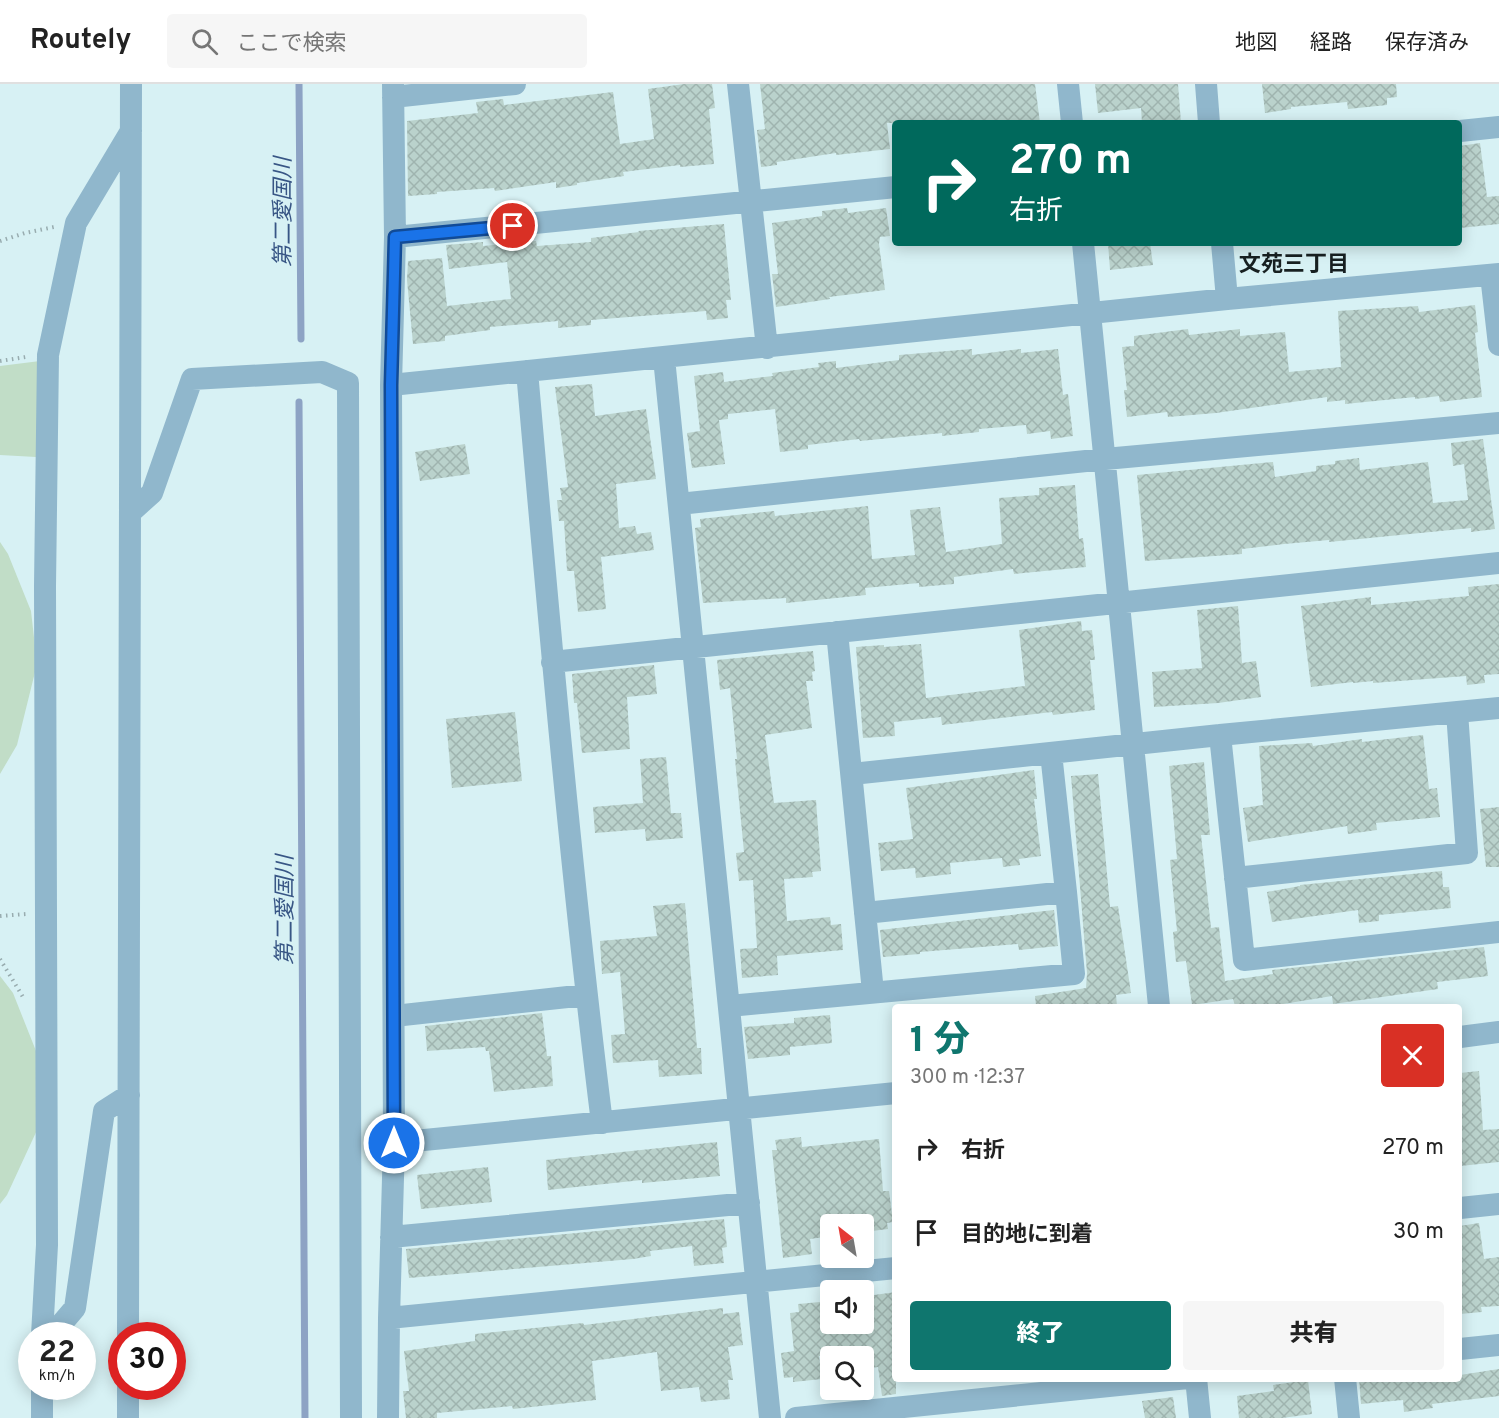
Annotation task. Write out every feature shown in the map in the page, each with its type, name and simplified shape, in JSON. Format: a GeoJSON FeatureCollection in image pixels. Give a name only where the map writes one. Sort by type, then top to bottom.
{"type":"FeatureCollection","features":[{"type":"Feature","properties":{"kind":"street"},"geometry":{"type":"LineString","coordinates":[[128,1322],[132,511],[131,84]]}},
{"type":"Feature","properties":{"kind":"street"},"geometry":{"type":"LineString","coordinates":[[388,1418],[388,1318],[394,1143],[391,385],[395,237],[393,90],[514,84]]}},
{"type":"Feature","properties":{"kind":"street"},"geometry":{"type":"LineString","coordinates":[[738,84],[767,348]]}},
{"type":"Feature","properties":{"kind":"street"},"geometry":{"type":"LineString","coordinates":[[1068,84],[1072,120]]}},
{"type":"Feature","properties":{"kind":"street"},"geometry":{"type":"LineString","coordinates":[[1206,84],[1209,120]]}},
{"type":"Feature","properties":{"kind":"street"},"geometry":{"type":"LineString","coordinates":[[1462,131],[1499,127]]}},
{"type":"Feature","properties":{"kind":"street"},"geometry":{"type":"LineString","coordinates":[[43,1322],[47,1245],[45,586],[48,355],[75,223],[132,129]]}},
{"type":"Feature","properties":{"kind":"street"},"geometry":{"type":"LineString","coordinates":[[395,237],[892,187]]}},
{"type":"Feature","properties":{"kind":"street"},"geometry":{"type":"LineString","coordinates":[[1083,246],[1159,1004]]}},
{"type":"Feature","properties":{"kind":"street"},"geometry":{"type":"LineString","coordinates":[[1221,246],[1227,299]]}},
{"type":"Feature","properties":{"kind":"street"},"geometry":{"type":"LineString","coordinates":[[391,385],[1227,299],[1495,274],[1499,345]]}},
{"type":"Feature","properties":{"kind":"street"},"geometry":{"type":"LineString","coordinates":[[664,358],[770,1418]]}},
{"type":"Feature","properties":{"kind":"street"},"geometry":{"type":"LineString","coordinates":[[527,371],[552,662],[586,995],[602,1123]]}},
{"type":"Feature","properties":{"kind":"street"},"geometry":{"type":"LineString","coordinates":[[132,511],[152,493],[192,379],[322,372],[348,383],[351,1418]]}},
{"type":"Feature","properties":{"kind":"street"},"geometry":{"type":"LineString","coordinates":[[679,504],[1105,459],[1499,423]]}},
{"type":"Feature","properties":{"kind":"street"},"geometry":{"type":"LineString","coordinates":[[552,662],[1499,563]]}},
{"type":"Feature","properties":{"kind":"street"},"geometry":{"type":"LineString","coordinates":[[837,632],[873,992]]}},
{"type":"Feature","properties":{"kind":"street"},"geometry":{"type":"LineString","coordinates":[[852,774],[1499,708]]}},
{"type":"Feature","properties":{"kind":"street"},"geometry":{"type":"LineString","coordinates":[[1235,878],[1467,853],[1457,712]]}},
{"type":"Feature","properties":{"kind":"street"},"geometry":{"type":"LineString","coordinates":[[1220,735],[1244,960],[1499,932]]}},
{"type":"Feature","properties":{"kind":"street"},"geometry":{"type":"LineString","coordinates":[[729,1006],[1074,974],[1051,753]]}},
{"type":"Feature","properties":{"kind":"street"},"geometry":{"type":"LineString","coordinates":[[865,913],[1066,892]]}},
{"type":"Feature","properties":{"kind":"street"},"geometry":{"type":"LineString","coordinates":[[394,1016],[586,995]]}},
{"type":"Feature","properties":{"kind":"street"},"geometry":{"type":"LineString","coordinates":[[1462,1036],[1499,1032]]}},
{"type":"Feature","properties":{"kind":"street"},"geometry":{"type":"LineString","coordinates":[[394,1143],[892,1093]]}},
{"type":"Feature","properties":{"kind":"street"},"geometry":{"type":"LineString","coordinates":[[63,1322],[75,1308],[104,1111],[129,1095]]}},
{"type":"Feature","properties":{"kind":"street"},"geometry":{"type":"LineString","coordinates":[[391,1238],[749,1203]]}},
{"type":"Feature","properties":{"kind":"street"},"geometry":{"type":"LineString","coordinates":[[1462,1208],[1499,1204]]}},
{"type":"Feature","properties":{"kind":"street"},"geometry":{"type":"LineString","coordinates":[[388,1318],[892,1268]]}},
{"type":"Feature","properties":{"kind":"street"},"geometry":{"type":"LineString","coordinates":[[1462,1349],[1499,1345]]}},
{"type":"Feature","properties":{"kind":"street"},"geometry":{"type":"LineString","coordinates":[[796,1418],[1149,1382]]}},
{"type":"Feature","properties":{"kind":"street"},"geometry":{"type":"LineString","coordinates":[[1196,1382],[1200,1418]]}},
{"type":"Feature","properties":{"kind":"street"},"geometry":{"type":"LineString","coordinates":[[1345,1382],[1349,1418]]}},
{"type":"Feature","properties":{"kind":"street"},"geometry":{"type":"LineString","coordinates":[[42,1400],[42,1418]]}},
{"type":"Feature","properties":{"kind":"street"},"geometry":{"type":"LineString","coordinates":[[128,1400],[128,1418]]}},
{"type":"Feature","properties":{"kind":"path"},"geometry":{"type":"LineString","coordinates":[[0,242],[26,233],[75,223]]}},
{"type":"Feature","properties":{"kind":"green space"},"geometry":{"type":"Polygon","coordinates":[[[40,361],[36,457],[0,455],[0,366],[40,361]]]}},
{"type":"Feature","properties":{"kind":"green space"},"geometry":{"type":"Polygon","coordinates":[[[0,542],[8,554],[31,611],[37,664],[17,745],[0,774],[0,542]]]}},
{"type":"Feature","properties":{"kind":"green space"},"geometry":{"type":"Polygon","coordinates":[[[0,976],[13,993],[38,1056],[38,1128],[7,1195],[0,1204],[0,976]]]}},
{"type":"Feature","properties":{"kind":"building"},"geometry":{"type":"Polygon","coordinates":[[[684,84],[712,84],[715,108],[709,109],[714,164],[680,167],[680,165],[623,172],[624,176],[556,188],[556,182],[495,191],[494,188],[408,196],[407,121],[478,113],[476,102],[503,99],[504,105],[613,92],[620,144],[654,139],[648,89],[684,84]]]}},
{"type":"Feature","properties":{"kind":"building"},"geometry":{"type":"Polygon","coordinates":[[[760,84],[1035,84],[1040,120],[892,120],[892,123],[887,123],[890,149],[836,155],[836,153],[777,162],[777,165],[761,167],[757,130],[765,129],[760,84]]]}},
{"type":"Feature","properties":{"kind":"building"},"geometry":{"type":"Polygon","coordinates":[[[1095,84],[1178,84],[1181,120],[1142,120],[1141,108],[1098,113],[1095,84]]]}},
{"type":"Feature","properties":{"kind":"building"},"geometry":{"type":"Polygon","coordinates":[[[1262,84],[1396,84],[1397,97],[1387,98],[1387,105],[1348,109],[1347,102],[1291,107],[1291,109],[1265,113],[1262,84]]]}},
{"type":"Feature","properties":{"kind":"building"},"geometry":{"type":"Polygon","coordinates":[[[1480,143],[1487,197],[1499,196],[1499,224],[1462,228],[1462,146],[1480,143]]]}},
{"type":"Feature","properties":{"kind":"building"},"geometry":{"type":"Polygon","coordinates":[[[847,208],[848,213],[886,208],[890,236],[880,237],[879,244],[885,290],[776,307],[772,274],[778,274],[772,223],[822,216],[822,211],[847,208]]]}},
{"type":"Feature","properties":{"kind":"building"},"geometry":{"type":"Polygon","coordinates":[[[724,224],[731,300],[726,300],[728,318],[707,320],[706,311],[591,320],[591,325],[558,328],[558,321],[490,327],[490,330],[445,336],[445,341],[413,344],[407,280],[408,261],[442,258],[447,306],[511,299],[507,262],[449,269],[446,245],[483,242],[483,246],[536,241],[537,246],[591,242],[591,238],[638,231],[724,224]]]}},
{"type":"Feature","properties":{"kind":"building"},"geometry":{"type":"Polygon","coordinates":[[[1108,246],[1150,246],[1153,265],[1110,270],[1108,246]]]}},
{"type":"Feature","properties":{"kind":"building"},"geometry":{"type":"Polygon","coordinates":[[[1475,305],[1478,332],[1475,333],[1482,397],[1440,402],[1439,396],[1415,399],[1415,397],[1345,404],[1345,400],[1327,402],[1327,397],[1216,413],[1168,417],[1167,412],[1127,417],[1124,390],[1127,390],[1122,347],[1134,346],[1134,336],[1188,329],[1189,335],[1240,329],[1240,336],[1285,332],[1289,372],[1341,367],[1338,311],[1418,306],[1419,312],[1475,305]]]}},
{"type":"Feature","properties":{"kind":"building"},"geometry":{"type":"Polygon","coordinates":[[[972,349],[972,355],[1021,349],[1021,353],[1058,349],[1063,395],[1068,394],[1073,436],[1051,439],[1050,431],[1027,434],[1026,425],[979,429],[979,432],[942,436],[942,433],[860,441],[859,439],[808,445],[808,449],[780,452],[775,409],[728,414],[728,419],[719,420],[725,464],[692,468],[687,433],[700,431],[694,376],[723,372],[724,382],[819,367],[818,363],[836,361],[836,368],[899,360],[899,355],[972,349]]]}},
{"type":"Feature","properties":{"kind":"building"},"geometry":{"type":"Polygon","coordinates":[[[592,384],[595,416],[646,409],[656,479],[616,484],[619,528],[635,526],[637,534],[651,532],[654,550],[601,557],[606,609],[578,612],[574,571],[567,571],[564,521],[559,521],[557,500],[562,500],[560,488],[568,487],[555,387],[592,384]]]}},
{"type":"Feature","properties":{"kind":"building"},"geometry":{"type":"Polygon","coordinates":[[[1483,439],[1495,529],[1471,532],[1471,528],[1329,542],[1329,540],[1284,544],[1242,549],[1242,554],[1145,561],[1137,475],[1273,462],[1275,477],[1316,471],[1316,466],[1359,458],[1360,470],[1428,462],[1433,503],[1468,500],[1464,464],[1453,466],[1451,443],[1483,439]]]}},
{"type":"Feature","properties":{"kind":"building"},"geometry":{"type":"Polygon","coordinates":[[[465,444],[470,474],[420,481],[415,452],[465,444]]]}},
{"type":"Feature","properties":{"kind":"building"},"geometry":{"type":"Polygon","coordinates":[[[1075,485],[1079,539],[1083,538],[1086,567],[1014,574],[1013,569],[954,577],[954,584],[919,587],[919,583],[865,588],[866,595],[786,603],[786,598],[703,603],[695,528],[701,527],[700,519],[774,511],[775,516],[868,506],[872,559],[915,555],[910,510],[940,507],[946,552],[1002,544],[999,498],[1039,495],[1039,488],[1075,485]]]}},
{"type":"Feature","properties":{"kind":"building"},"geometry":{"type":"Polygon","coordinates":[[[1499,584],[1499,674],[1484,675],[1485,683],[1467,685],[1466,676],[1373,683],[1373,681],[1353,682],[1311,687],[1301,606],[1371,597],[1371,605],[1469,596],[1468,587],[1499,584]]]}},
{"type":"Feature","properties":{"kind":"building"},"geometry":{"type":"Polygon","coordinates":[[[1238,606],[1242,663],[1256,661],[1261,697],[1218,703],[1154,707],[1152,672],[1202,668],[1197,610],[1238,606]]]}},
{"type":"Feature","properties":{"kind":"building"},"geometry":{"type":"Polygon","coordinates":[[[1081,621],[1082,631],[1092,630],[1095,660],[1090,660],[1095,710],[1053,715],[1052,712],[942,725],[941,717],[894,722],[895,736],[863,738],[856,647],[921,644],[926,698],[1025,686],[1019,630],[1081,621]]]}},
{"type":"Feature","properties":{"kind":"building"},"geometry":{"type":"Polygon","coordinates":[[[813,651],[815,671],[812,672],[813,681],[806,681],[812,728],[765,735],[774,803],[816,800],[821,871],[812,872],[813,877],[784,879],[787,921],[830,917],[831,925],[841,924],[843,950],[777,956],[778,975],[742,978],[740,949],[757,948],[753,880],[739,881],[736,853],[744,852],[730,688],[720,690],[717,660],[813,651]]]}},
{"type":"Feature","properties":{"kind":"building"},"geometry":{"type":"Polygon","coordinates":[[[654,665],[657,694],[627,697],[630,749],[582,753],[572,674],[654,665]]]}},
{"type":"Feature","properties":{"kind":"building"},"geometry":{"type":"Polygon","coordinates":[[[515,712],[522,781],[452,788],[446,719],[515,712]]]}},
{"type":"Feature","properties":{"kind":"building"},"geometry":{"type":"Polygon","coordinates":[[[1423,735],[1429,789],[1437,788],[1440,817],[1376,823],[1377,830],[1348,834],[1347,826],[1248,842],[1243,808],[1263,805],[1259,746],[1312,743],[1313,746],[1362,739],[1362,742],[1423,735]]]}},
{"type":"Feature","properties":{"kind":"building"},"geometry":{"type":"Polygon","coordinates":[[[666,757],[671,813],[681,813],[683,838],[646,841],[645,829],[595,833],[593,807],[643,803],[640,759],[666,757]]]}},
{"type":"Feature","properties":{"kind":"building"},"geometry":{"type":"Polygon","coordinates":[[[1204,762],[1210,835],[1201,835],[1211,928],[1219,927],[1225,981],[1273,974],[1272,970],[1484,947],[1488,976],[1437,982],[1438,989],[1333,1004],[1332,996],[1283,1004],[1234,1004],[1233,999],[1192,1004],[1186,961],[1176,962],[1173,932],[1177,931],[1170,860],[1177,859],[1169,766],[1204,762]]]}},
{"type":"Feature","properties":{"kind":"building"},"geometry":{"type":"Polygon","coordinates":[[[1034,770],[1037,799],[1034,799],[1041,856],[1019,859],[1020,865],[1003,867],[1002,858],[950,863],[951,874],[916,878],[915,868],[881,871],[878,843],[913,839],[906,788],[1034,770]]]}},
{"type":"Feature","properties":{"kind":"building"},"geometry":{"type":"Polygon","coordinates":[[[1098,774],[1110,907],[1118,906],[1131,993],[1116,995],[1117,1004],[1036,1004],[1035,996],[1086,988],[1087,973],[1071,776],[1098,774]]]}},
{"type":"Feature","properties":{"kind":"building"},"geometry":{"type":"Polygon","coordinates":[[[1499,807],[1499,867],[1486,867],[1480,809],[1499,807]]]}},
{"type":"Feature","properties":{"kind":"building"},"geometry":{"type":"Polygon","coordinates":[[[1442,871],[1443,887],[1449,887],[1451,908],[1379,915],[1379,921],[1359,923],[1358,910],[1272,922],[1267,892],[1300,885],[1442,871]]]}},
{"type":"Feature","properties":{"kind":"building"},"geometry":{"type":"Polygon","coordinates":[[[685,903],[697,1048],[701,1048],[702,1074],[659,1077],[658,1060],[613,1063],[611,1035],[625,1034],[620,972],[602,974],[600,941],[657,936],[653,906],[685,903]]]}},
{"type":"Feature","properties":{"kind":"building"},"geometry":{"type":"Polygon","coordinates":[[[1054,910],[1058,946],[1019,950],[1018,944],[883,957],[880,930],[1054,910]]]}},
{"type":"Feature","properties":{"kind":"building"},"geometry":{"type":"Polygon","coordinates":[[[542,1013],[547,1056],[551,1056],[553,1086],[494,1092],[489,1051],[486,1051],[485,1047],[427,1051],[425,1026],[542,1013]]]}},
{"type":"Feature","properties":{"kind":"building"},"geometry":{"type":"Polygon","coordinates":[[[830,1015],[832,1043],[790,1047],[790,1055],[748,1059],[744,1027],[794,1023],[794,1018],[830,1015]]]}},
{"type":"Feature","properties":{"kind":"building"},"geometry":{"type":"Polygon","coordinates":[[[1479,1071],[1483,1130],[1499,1129],[1499,1162],[1462,1166],[1462,1073],[1479,1071]]]}},
{"type":"Feature","properties":{"kind":"building"},"geometry":{"type":"Polygon","coordinates":[[[801,1137],[802,1147],[879,1139],[883,1191],[889,1191],[892,1214],[892,1222],[887,1223],[888,1229],[874,1231],[874,1214],[820,1214],[820,1238],[810,1239],[812,1254],[783,1258],[772,1150],[777,1150],[775,1140],[801,1137]]]}},
{"type":"Feature","properties":{"kind":"building"},"geometry":{"type":"Polygon","coordinates":[[[717,1142],[720,1176],[642,1183],[642,1180],[548,1190],[546,1160],[717,1142]]]}},
{"type":"Feature","properties":{"kind":"building"},"geometry":{"type":"Polygon","coordinates":[[[488,1167],[492,1202],[421,1209],[417,1175],[488,1167]]]}},
{"type":"Feature","properties":{"kind":"building"},"geometry":{"type":"Polygon","coordinates":[[[724,1219],[727,1247],[722,1248],[724,1263],[694,1266],[692,1246],[650,1251],[651,1256],[633,1259],[409,1278],[406,1249],[724,1219]]]}},
{"type":"Feature","properties":{"kind":"building"},"geometry":{"type":"Polygon","coordinates":[[[1479,1223],[1484,1259],[1499,1257],[1499,1306],[1481,1307],[1482,1312],[1462,1314],[1462,1226],[1479,1223]]]}},
{"type":"Feature","properties":{"kind":"building"},"geometry":{"type":"Polygon","coordinates":[[[892,1293],[892,1382],[896,1382],[896,1394],[882,1396],[878,1367],[874,1368],[874,1346],[820,1346],[820,1379],[793,1382],[793,1377],[784,1378],[781,1353],[794,1351],[790,1313],[799,1312],[798,1304],[820,1302],[820,1334],[874,1334],[874,1295],[892,1293]]]}},
{"type":"Feature","properties":{"kind":"building"},"geometry":{"type":"Polygon","coordinates":[[[723,1308],[723,1314],[739,1312],[743,1345],[728,1347],[733,1380],[728,1380],[730,1399],[701,1402],[699,1387],[661,1391],[657,1352],[592,1361],[596,1400],[513,1409],[512,1406],[437,1413],[437,1418],[406,1418],[403,1391],[409,1391],[404,1351],[475,1341],[475,1334],[583,1323],[584,1325],[723,1308]]]}},
{"type":"Feature","properties":{"kind":"building"},"geometry":{"type":"Polygon","coordinates":[[[1499,1369],[1499,1396],[1432,1404],[1433,1408],[1404,1412],[1403,1400],[1361,1404],[1359,1382],[1462,1382],[1462,1375],[1499,1369]]]}},
{"type":"Feature","properties":{"kind":"building"},"geometry":{"type":"Polygon","coordinates":[[[1308,1382],[1312,1414],[1282,1418],[1239,1418],[1237,1396],[1274,1391],[1273,1385],[1308,1382]]]}},
{"type":"Feature","properties":{"kind":"building"},"geometry":{"type":"Polygon","coordinates":[[[1173,1397],[1176,1418],[1145,1418],[1142,1401],[1173,1397]]]}},
{"type":"Feature","properties":{"kind":"waterway","name":"第二愛国川"},"geometry":{"type":"LineString","coordinates":[[299,84],[301,339]]}},
{"type":"Feature","properties":{"kind":"waterway","name":"第二愛国川"},"geometry":{"type":"LineString","coordinates":[[299,402],[305,1418]]}},
{"type":"Feature","properties":{"kind":"district","name":"文苑三丁目"},"geometry":{"type":"Point","coordinates":[1294,263]}},
{"type":"Feature","properties":{"kind":"route"},"geometry":{"type":"LineString","coordinates":[[394,1143],[391,385],[395,237],[513,226]]}}]}
